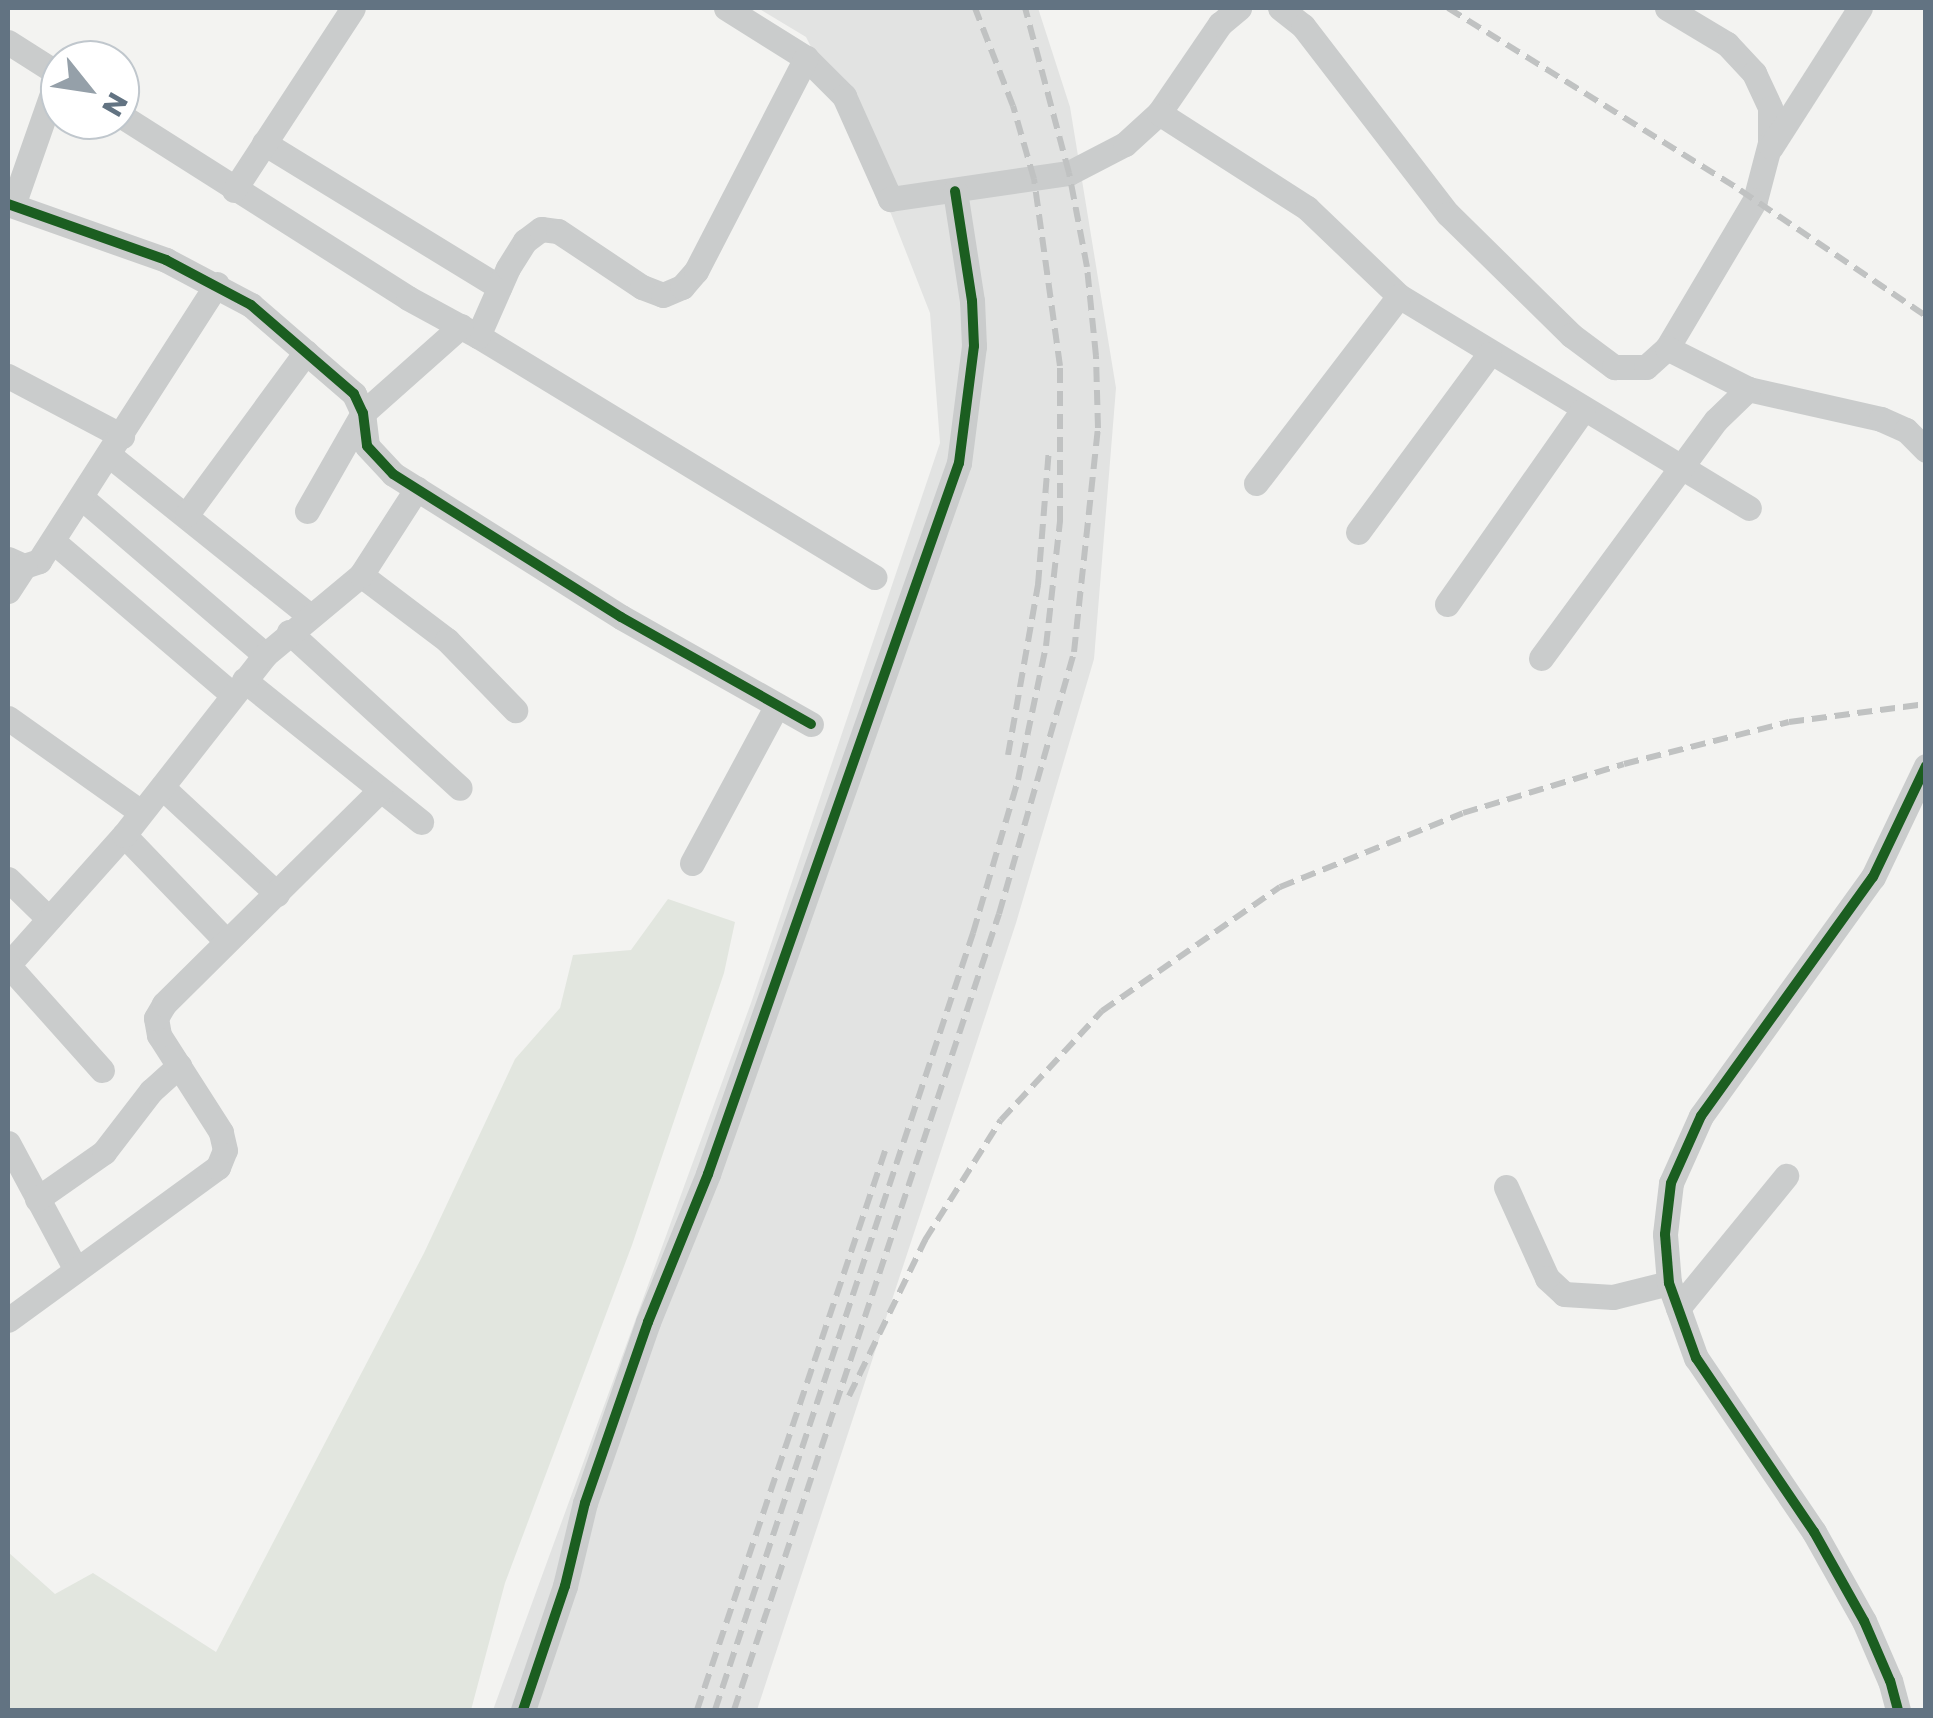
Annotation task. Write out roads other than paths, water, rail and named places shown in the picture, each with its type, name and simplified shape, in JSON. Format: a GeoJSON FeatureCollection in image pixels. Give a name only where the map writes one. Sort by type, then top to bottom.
{"type":"FeatureCollection","features":[{"type":"Feature","properties":{"kind":"street"},"geometry":{"type":"LineString","coordinates":[[234,190],[352,8]]}},
{"type":"Feature","properties":{"kind":"street"},"geometry":{"type":"LineString","coordinates":[[726,8],[806,58],[844,96],[890,199],[1069,173],[1126,144],[1159,113],[1220,24],[1239,8]]}},
{"type":"Feature","properties":{"kind":"street"},"geometry":{"type":"LineString","coordinates":[[1280,8],[1303,26],[1448,214],[1571,334],[1614,367],[1646,367],[1666,348],[1755,200],[1769,150],[1770,108],[1754,73],[1727,44],[1667,8]]}},
{"type":"Feature","properties":{"kind":"street"},"geometry":{"type":"LineString","coordinates":[[1769,150],[1860,8]]}},
{"type":"Feature","properties":{"kind":"street"},"geometry":{"type":"LineString","coordinates":[[8,42],[40,62]]}},
{"type":"Feature","properties":{"kind":"street"},"geometry":{"type":"LineString","coordinates":[[307,511],[363,413],[470,331],[525,241],[541,229],[558,231],[642,287],[663,295],[682,287],[696,271],[806,58]]}},
{"type":"Feature","properties":{"kind":"street"},"geometry":{"type":"LineString","coordinates":[[40,110],[18,152],[10,204],[166,260],[251,305],[354,394],[363,413],[367,446],[394,474],[622,617],[811,724]]}},
{"type":"Feature","properties":{"kind":"street"},"geometry":{"type":"LineString","coordinates":[[1159,113],[1307,208],[1399,296],[1749,508]]}},
{"type":"Feature","properties":{"kind":"street"},"geometry":{"type":"LineString","coordinates":[[140,128],[234,190],[875,577]]}},
{"type":"Feature","properties":{"kind":"street"},"geometry":{"type":"LineString","coordinates":[[264,143],[499,288]]}},
{"type":"Feature","properties":{"kind":"street"},"geometry":{"type":"LineString","coordinates":[[522,1710],[565,1586],[585,1503],[642,1340],[708,1174],[960,463],[973,331],[955,191]]}},
{"type":"Feature","properties":{"kind":"street"},"geometry":{"type":"LineString","coordinates":[[8,591],[16,562],[40,562],[54,542],[217,284]]}},
{"type":"Feature","properties":{"kind":"street"},"geometry":{"type":"LineString","coordinates":[[1256,483],[1399,296]]}},
{"type":"Feature","properties":{"kind":"street"},"geometry":{"type":"LineString","coordinates":[[1666,348],[1748,389],[1880,419],[1906,430],[1926,450]]}},
{"type":"Feature","properties":{"kind":"street"},"geometry":{"type":"LineString","coordinates":[[186,514],[306,352]]}},
{"type":"Feature","properties":{"kind":"street"},"geometry":{"type":"LineString","coordinates":[[1358,532],[1489,354]]}},
{"type":"Feature","properties":{"kind":"street"},"geometry":{"type":"LineString","coordinates":[[8,376],[116,446],[186,514],[310,616]]}},
{"type":"Feature","properties":{"kind":"street"},"geometry":{"type":"LineString","coordinates":[[1542,658],[1684,469],[1716,420],[1748,389]]}},
{"type":"Feature","properties":{"kind":"street"},"geometry":{"type":"LineString","coordinates":[[1447,604],[1584,410]]}},
{"type":"Feature","properties":{"kind":"street"},"geometry":{"type":"LineString","coordinates":[[102,1070],[8,965],[124,835],[265,655],[362,575],[417,488]]}},
{"type":"Feature","properties":{"kind":"street"},"geometry":{"type":"LineString","coordinates":[[82,498],[265,655]]}},
{"type":"Feature","properties":{"kind":"street"},"geometry":{"type":"LineString","coordinates":[[54,542],[238,687],[421,822]]}},
{"type":"Feature","properties":{"kind":"street"},"geometry":{"type":"LineString","coordinates":[[362,575],[447,640],[515,710]]}},
{"type":"Feature","properties":{"kind":"street"},"geometry":{"type":"LineString","coordinates":[[289,632],[460,788]]}},
{"type":"Feature","properties":{"kind":"street"},"geometry":{"type":"LineString","coordinates":[[692,863],[777,706]]}},
{"type":"Feature","properties":{"kind":"street"},"geometry":{"type":"LineString","coordinates":[[8,719],[141,812]]}},
{"type":"Feature","properties":{"kind":"street"},"geometry":{"type":"LineString","coordinates":[[1898,1710],[1864,1620],[1814,1532],[1696,1358],[1670,1283],[1664,1234],[1671,1183],[1702,1116],[1873,877],[1926,766]]}},
{"type":"Feature","properties":{"kind":"street"},"geometry":{"type":"LineString","coordinates":[[162,787],[277,894]]}},
{"type":"Feature","properties":{"kind":"street"},"geometry":{"type":"LineString","coordinates":[[8,1320],[218,1167],[225,1150],[221,1132],[159,1035],[156,1018],[164,1004],[380,790]]}},
{"type":"Feature","properties":{"kind":"street"},"geometry":{"type":"LineString","coordinates":[[124,835],[226,941]]}},
{"type":"Feature","properties":{"kind":"street"},"geometry":{"type":"LineString","coordinates":[[8,879],[49,919]]}},
{"type":"Feature","properties":{"kind":"street"},"geometry":{"type":"LineString","coordinates":[[38,1199],[104,1152],[151,1091],[179,1066]]}},
{"type":"Feature","properties":{"kind":"street"},"geometry":{"type":"LineString","coordinates":[[8,1143],[76,1270]]}},
{"type":"Feature","properties":{"kind":"street"},"geometry":{"type":"LineString","coordinates":[[1678,1308],[1786,1176]]}},
{"type":"Feature","properties":{"kind":"street"},"geometry":{"type":"LineString","coordinates":[[1506,1187],[1547,1278],[1564,1294],[1613,1297],[1670,1283]]}},
{"type":"Feature","properties":{"kind":"railway"},"geometry":{"type":"LineString","coordinates":[[715,1710],[973,933],[1018,780],[1046,646],[1060,521],[1060,366],[1034,179],[1013,106],[975,8]]}},
{"type":"Feature","properties":{"kind":"railway"},"geometry":{"type":"LineString","coordinates":[[734,1710],[999,914],[1074,652],[1098,428],[1096,356],[1087,267],[1069,173],[1025,8]]}},
{"type":"Feature","properties":{"kind":"railway"},"geometry":{"type":"LineString","coordinates":[[1448,8],[1740,190],[1926,316]]}},
{"type":"Feature","properties":{"kind":"railway"},"geometry":{"type":"LineString","coordinates":[[1008,755],[1038,585],[1049,448]]}},
{"type":"Feature","properties":{"kind":"railway"},"geometry":{"type":"LineString","coordinates":[[849,1396],[925,1240],[1001,1120],[1102,1011],[1280,887],[1463,813],[1624,764],[1789,722],[1926,704]]}},
{"type":"Feature","properties":{"kind":"railway"},"geometry":{"type":"LineString","coordinates":[[697,1710],[885,1151]]}}]}
